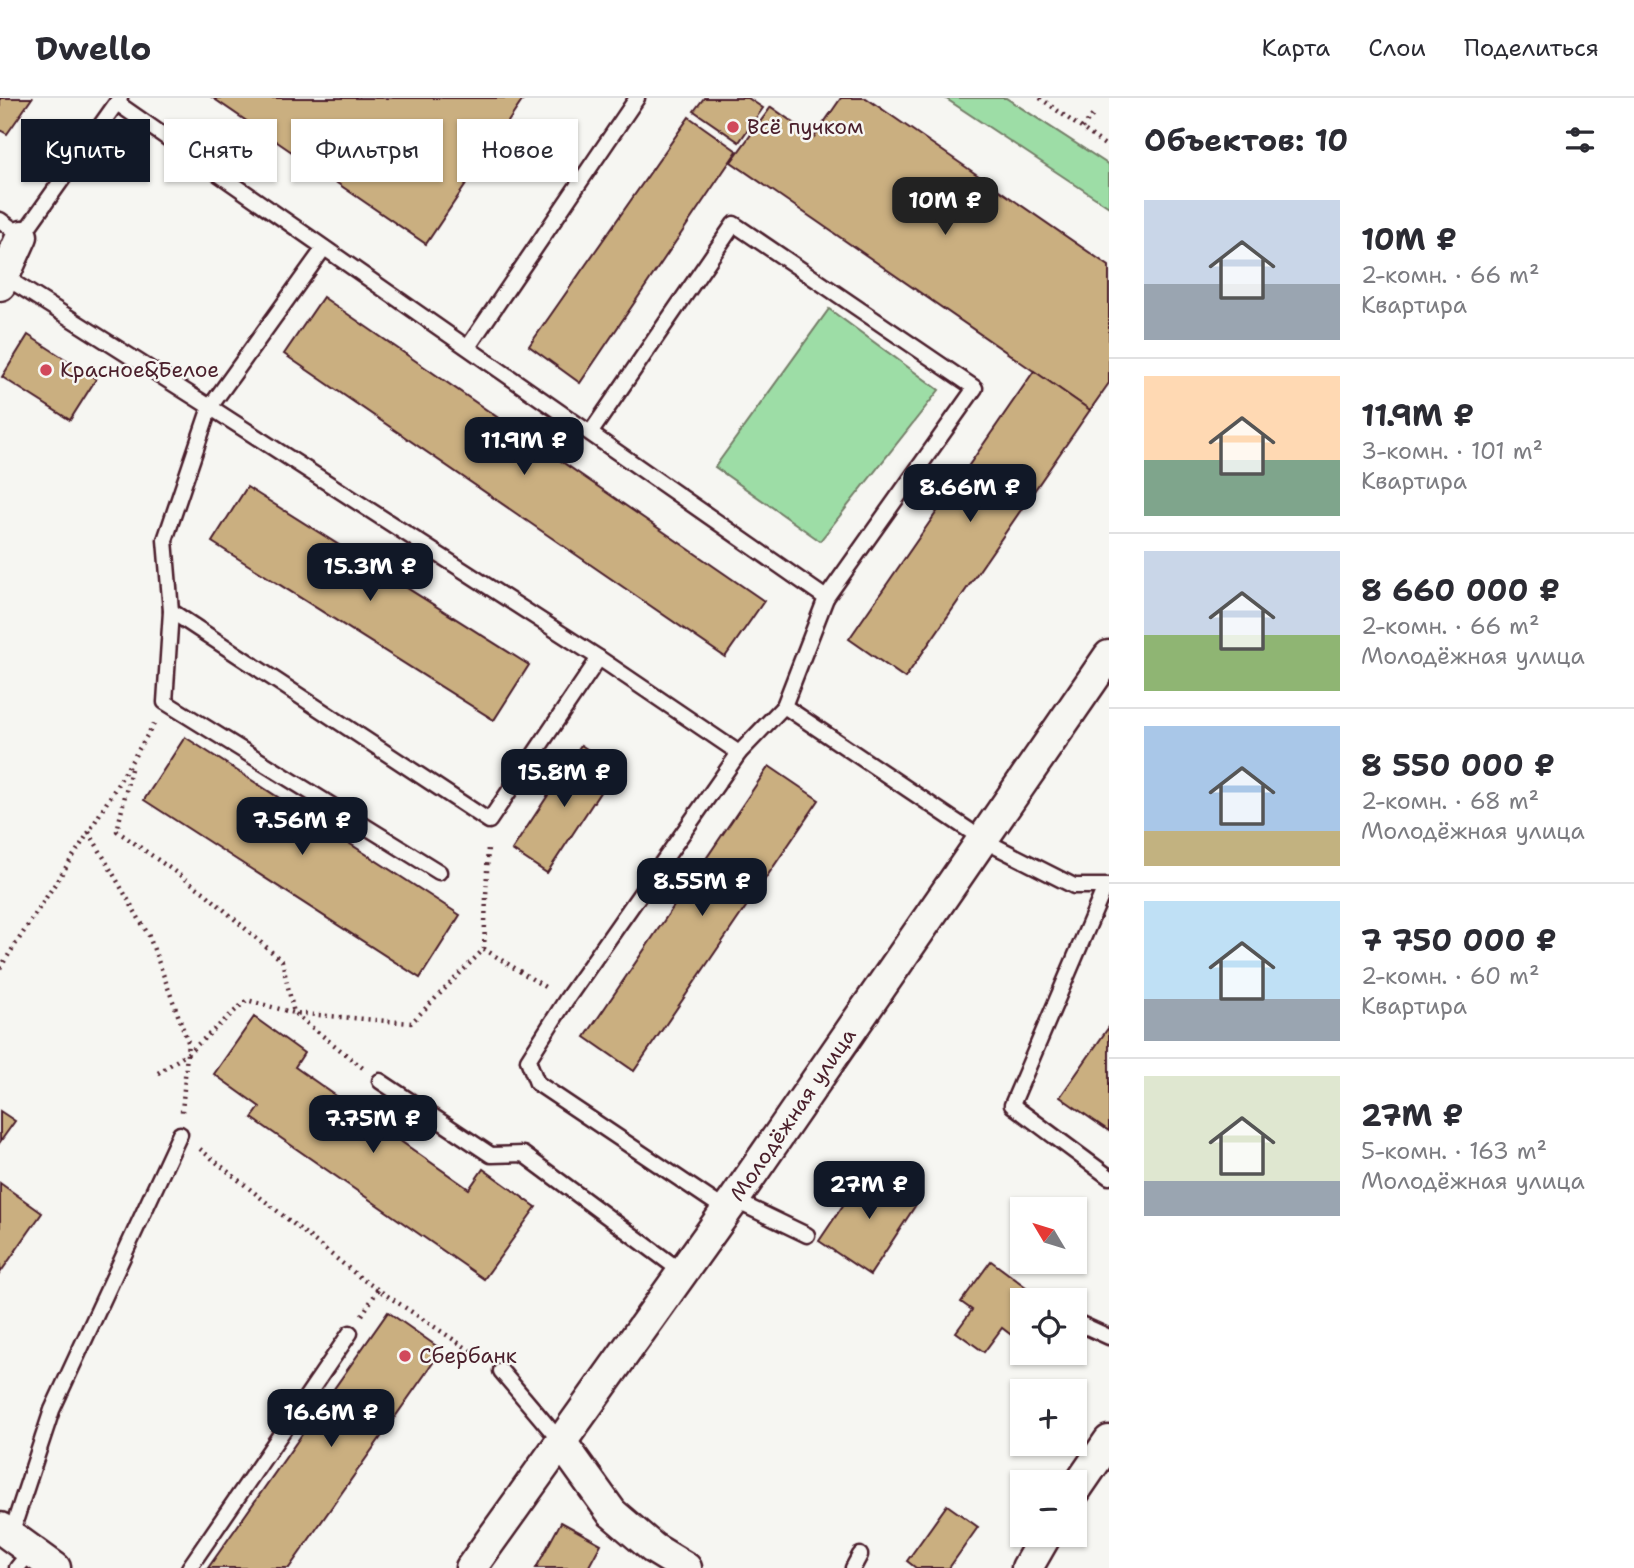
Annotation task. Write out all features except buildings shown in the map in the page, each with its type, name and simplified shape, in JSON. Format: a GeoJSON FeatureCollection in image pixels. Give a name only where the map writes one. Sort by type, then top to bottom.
{"type":"FeatureCollection","features":[{"type":"Feature","properties":{"kind":"street"},"geometry":{"type":"LineString","coordinates":[[2,281],[11,228]]}},
{"type":"Feature","properties":{"kind":"street","name":"Молодёжная улица"},"geometry":{"type":"LineString","coordinates":[[471,1568],[985,841],[1109,656]]}},
{"type":"Feature","properties":{"kind":"street"},"geometry":{"type":"LineString","coordinates":[[1087,1473],[1109,1441]]}},
{"type":"Feature","properties":{"kind":"street"},"geometry":{"type":"LineString","coordinates":[[561,1443],[612,1513],[653,1548],[686,1568]]}},
{"type":"Feature","properties":{"kind":"street"},"geometry":{"type":"LineString","coordinates":[[14,1546],[55,1568]]}},
{"type":"Feature","properties":{"kind":"street"},"geometry":{"type":"LineString","coordinates":[[1027,1568],[1039,1547]]}},
{"type":"Feature","properties":{"kind":"lane"},"geometry":{"type":"LineString","coordinates":[[468,347],[637,98]]}},
{"type":"Feature","properties":{"kind":"lane"},"geometry":{"type":"LineString","coordinates":[[11,228],[118,100],[324,248],[826,598]]}},
{"type":"Feature","properties":{"kind":"lane"},"geometry":{"type":"LineString","coordinates":[[590,432],[734,224],[975,388],[826,598],[784,706],[739,753],[566,1000],[528,1060],[537,1083],[730,1205],[807,1235]]}},
{"type":"Feature","properties":{"kind":"lane"},"geometry":{"type":"LineString","coordinates":[[324,248],[210,407],[165,540],[171,611],[165,702],[439,872]]}},
{"type":"Feature","properties":{"kind":"lane"},"geometry":{"type":"LineString","coordinates":[[2,281],[210,407],[599,658],[739,753]]}},
{"type":"Feature","properties":{"kind":"lane"},"geometry":{"type":"LineString","coordinates":[[171,611],[489,821],[599,658]]}},
{"type":"Feature","properties":{"kind":"lane"},"geometry":{"type":"LineString","coordinates":[[784,706],[985,841],[1074,886],[1107,887],[1012,1105],[1109,1177]]}},
{"type":"Feature","properties":{"kind":"lane"},"geometry":{"type":"LineString","coordinates":[[380,1081],[491,1155],[523,1154],[682,1272]]}},
{"type":"Feature","properties":{"kind":"lane"},"geometry":{"type":"LineString","coordinates":[[14,1546],[52,1410],[180,1134]]}},
{"type":"Feature","properties":{"kind":"lane"},"geometry":{"type":"LineString","coordinates":[[1087,1327],[1109,1336]]}},
{"type":"Feature","properties":{"kind":"lane"},"geometry":{"type":"LineString","coordinates":[[189,1568],[350,1333]]}},
{"type":"Feature","properties":{"kind":"lane"},"geometry":{"type":"LineString","coordinates":[[501,1371],[561,1443]]}},
{"type":"Feature","properties":{"kind":"lane"},"geometry":{"type":"LineString","coordinates":[[853,1568],[860,1555]]}},
{"type":"Feature","properties":{"kind":"path"},"geometry":{"type":"LineString","coordinates":[[1040,98],[1109,148]]}},
{"type":"Feature","properties":{"kind":"path"},"geometry":{"type":"LineString","coordinates":[[1082,128],[1093,115]]}},
{"type":"Feature","properties":{"kind":"path"},"geometry":{"type":"LineString","coordinates":[[0,968],[132,766],[165,702]]}},
{"type":"Feature","properties":{"kind":"path"},"geometry":{"type":"LineString","coordinates":[[132,766],[117,831],[205,893],[282,961],[294,1013],[380,1081]]}},
{"type":"Feature","properties":{"kind":"path"},"geometry":{"type":"LineString","coordinates":[[158,1073],[187,1054],[247,1000],[294,1013],[411,1023],[484,949],[489,821]]}},
{"type":"Feature","properties":{"kind":"path"},"geometry":{"type":"LineString","coordinates":[[89,832],[149,936],[188,1042],[180,1134],[362,1279],[501,1371]]}},
{"type":"Feature","properties":{"kind":"path"},"geometry":{"type":"LineString","coordinates":[[484,949],[566,1000]]}},
{"type":"Feature","properties":{"kind":"green space"},"geometry":{"type":"Polygon","coordinates":[[[945,98],[1006,98],[1109,165],[1109,207],[945,98]]]}},
{"type":"Feature","properties":{"kind":"green space"},"geometry":{"type":"Polygon","coordinates":[[[829,309],[939,390],[820,541],[715,467],[829,309]]]}},
{"type":"Feature","properties":{"kind":"place","name":"Всё пучком"},"geometry":{"type":"Point","coordinates":[733,127]}},
{"type":"Feature","properties":{"kind":"place","name":"Красное&Белое"},"geometry":{"type":"Point","coordinates":[46,370]}},
{"type":"Feature","properties":{"kind":"place","name":"Сбербанк"},"geometry":{"type":"Point","coordinates":[405,1356]}}]}
